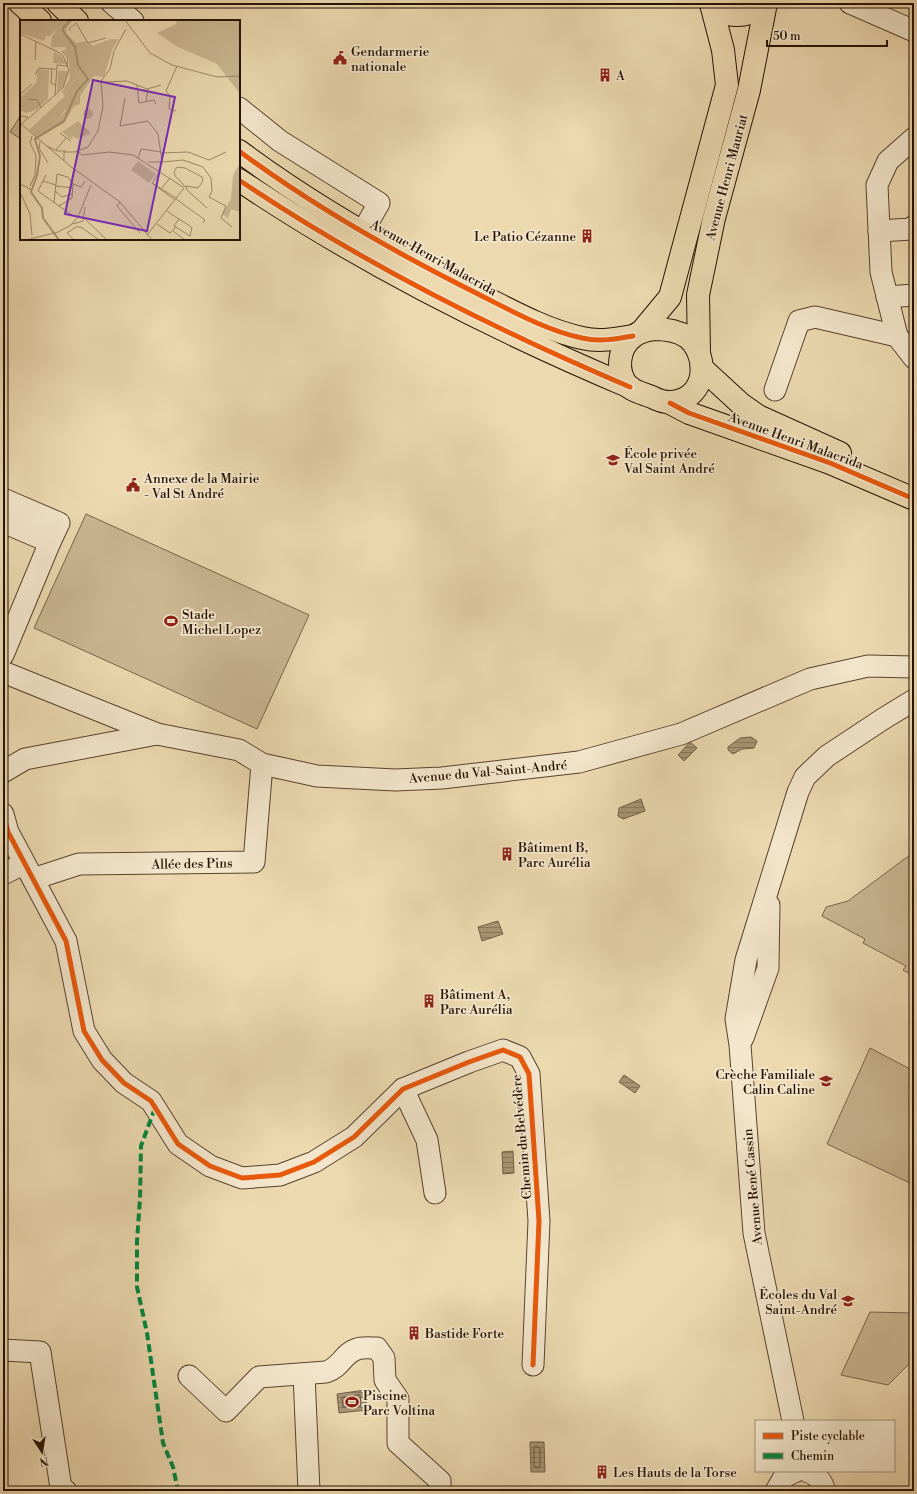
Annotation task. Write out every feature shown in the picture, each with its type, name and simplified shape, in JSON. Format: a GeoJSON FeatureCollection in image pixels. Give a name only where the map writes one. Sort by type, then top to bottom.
{"type":"FeatureCollection","features":[{"type":"Feature","properties":{"kind":"main road"},"geometry":{"type":"LineString","coordinates":[[20,3],[39,20]]}},
{"type":"Feature","properties":{"kind":"main road"},"geometry":{"type":"LineString","coordinates":[[58,3],[76,20]]}},
{"type":"Feature","properties":{"kind":"main road"},"geometry":{"type":"LineString","coordinates":[[710,4],[719,11],[729,15],[740,15],[751,12],[763,3]]}},
{"type":"Feature","properties":{"kind":"main road","name":"Avenue Henri Mauriat"},"geometry":{"type":"LineString","coordinates":[[701,361],[698,295],[714,218],[749,90],[766,3]]}},
{"type":"Feature","properties":{"kind":"main road","name":"Avenue Henri Mauriat"},"geometry":{"type":"LineString","coordinates":[[637,334],[670,296],[727,85],[724,50],[710,4]]}},
{"type":"Feature","properties":{"kind":"main road","name":"Avenue Henri Malacrida"},"geometry":{"type":"LineString","coordinates":[[240,153],[284,182],[364,231],[455,283],[517,314],[563,333],[598,340],[637,334]]}},
{"type":"Feature","properties":{"kind":"main road"},"geometry":{"type":"LineString","coordinates":[[240,181],[352,251],[452,305],[516,337],[658,400],[670,403],[681,400],[689,396],[700,380],[701,361],[693,344],[678,333],[664,329],[637,334],[625,346],[620,362],[623,378],[630,387]]}},
{"type":"Feature","properties":{"kind":"main road","name":"Avenue Henri Malacrida"},"geometry":{"type":"LineString","coordinates":[[701,361],[741,404],[758,416],[914,488]]}},
{"type":"Feature","properties":{"kind":"main road","name":"Avenue Henri Malacrida"},"geometry":{"type":"LineString","coordinates":[[670,403],[689,413],[830,463],[914,499]]}},
{"type":"Feature","properties":{"kind":"street"},"geometry":{"type":"LineString","coordinates":[[112,3],[132,20]]}},
{"type":"Feature","properties":{"kind":"street"},"geometry":{"type":"LineString","coordinates":[[850,3],[914,31]]}},
{"type":"Feature","properties":{"kind":"street"},"geometry":{"type":"LineString","coordinates":[[240,109],[280,142],[379,203],[352,251]]}},
{"type":"Feature","properties":{"kind":"street"},"geometry":{"type":"LineString","coordinates":[[914,138],[888,161],[877,185],[881,272],[896,336],[914,358]]}},
{"type":"Feature","properties":{"kind":"street"},"geometry":{"type":"LineString","coordinates":[[879,231],[911,229],[914,226]]}},
{"type":"Feature","properties":{"kind":"street"},"geometry":{"type":"LineString","coordinates":[[887,298],[914,295]]}},
{"type":"Feature","properties":{"kind":"street"},"geometry":{"type":"LineString","coordinates":[[775,390],[799,321],[816,317],[896,336]]}},
{"type":"Feature","properties":{"kind":"street"},"geometry":{"type":"LineString","coordinates":[[3,499],[59,523],[3,655]]}},
{"type":"Feature","properties":{"kind":"street"},"geometry":{"type":"LineString","coordinates":[[3,522],[50,542]]}},
{"type":"Feature","properties":{"kind":"street","name":"Avenue du Val-Saint-André"},"geometry":{"type":"LineString","coordinates":[[3,672],[156,734],[239,750],[262,764],[316,776],[395,780],[442,778],[578,762],[681,734],[810,679],[868,666],[910,669]]}},
{"type":"Feature","properties":{"kind":"street","name":"Avenue René Cassin"},"geometry":{"type":"LineString","coordinates":[[793,1420],[754,1233],[740,1045],[768,968],[769,887],[798,792],[805,777],[827,756],[914,700]]}},
{"type":"Feature","properties":{"kind":"street"},"geometry":{"type":"LineString","coordinates":[[3,772],[25,759],[156,734]]}},
{"type":"Feature","properties":{"kind":"street","name":"Allée des Pins"},"geometry":{"type":"LineString","coordinates":[[28,872],[79,864],[254,862],[262,764]]}},
{"type":"Feature","properties":{"kind":"street","name":"Chemin du Belvédère"},"geometry":{"type":"LineString","coordinates":[[3,814],[8,832],[66,941],[84,1031],[102,1060],[124,1084],[151,1101],[178,1144],[210,1166],[242,1178],[280,1175],[314,1162],[354,1137],[403,1089],[503,1050],[520,1057],[529,1074],[539,1221],[533,1366]]}},
{"type":"Feature","properties":{"kind":"street"},"geometry":{"type":"LineString","coordinates":[[3,874],[28,872]]}},
{"type":"Feature","properties":{"kind":"street"},"geometry":{"type":"LineString","coordinates":[[403,1089],[427,1140],[435,1193]]}},
{"type":"Feature","properties":{"kind":"street"},"geometry":{"type":"LineString","coordinates":[[189,1376],[226,1411],[259,1377],[335,1370],[344,1357],[358,1348],[377,1348],[384,1358],[385,1380],[398,1399],[398,1442],[440,1481],[440,1491]]}},
{"type":"Feature","properties":{"kind":"street"},"geometry":{"type":"LineString","coordinates":[[3,1350],[40,1352],[60,1488],[66,1491]]}},
{"type":"Feature","properties":{"kind":"street"},"geometry":{"type":"LineString","coordinates":[[304,1374],[309,1491]]}},
{"type":"Feature","properties":{"kind":"street"},"geometry":{"type":"LineString","coordinates":[[776,1491],[784,1477],[794,1472]]}},
{"type":"Feature","properties":{"kind":"street"},"geometry":{"type":"LineString","coordinates":[[808,1472],[823,1482],[825,1491]]}},
{"type":"Feature","properties":{"kind":"shaded area"},"geometry":{"type":"Polygon","coordinates":[[[20,117],[20,138],[10,132],[20,117]]]}},
{"type":"Feature","properties":{"kind":"shaded area","name":"Stade Michel Lopez"},"geometry":{"type":"Polygon","coordinates":[[[86,514],[309,615],[257,729],[34,628],[86,514]]]}},
{"type":"Feature","properties":{"kind":"shaded area"},"geometry":{"type":"Polygon","coordinates":[[[914,852],[914,976],[903,970],[906,966],[863,943],[865,939],[822,916],[826,907],[848,901],[914,852]]]}},
{"type":"Feature","properties":{"kind":"shaded area"},"geometry":{"type":"Polygon","coordinates":[[[870,1048],[914,1071],[914,1179],[912,1184],[827,1144],[870,1048]]]}},
{"type":"Feature","properties":{"kind":"shaded area"},"geometry":{"type":"Polygon","coordinates":[[[870,1312],[914,1313],[914,1359],[888,1385],[841,1375],[870,1312]]]}},
{"type":"Feature","properties":{"kind":"water"},"geometry":{"type":"Polygon","coordinates":[[[751,737],[757,741],[754,748],[742,749],[733,754],[728,750],[728,747],[740,738],[751,737]]]}},
{"type":"Feature","properties":{"kind":"water"},"geometry":{"type":"Polygon","coordinates":[[[690,742],[697,748],[684,761],[678,755],[690,742]]]}},
{"type":"Feature","properties":{"kind":"water"},"geometry":{"type":"Polygon","coordinates":[[[641,799],[645,811],[623,819],[618,816],[619,808],[641,799]]]}},
{"type":"Feature","properties":{"kind":"water"},"geometry":{"type":"Polygon","coordinates":[[[3,894],[6,894],[5,916],[3,915],[3,894]]]}},
{"type":"Feature","properties":{"kind":"water"},"geometry":{"type":"Polygon","coordinates":[[[498,921],[503,934],[482,941],[478,927],[498,921]]]}},
{"type":"Feature","properties":{"kind":"water"},"geometry":{"type":"Polygon","coordinates":[[[624,1075],[640,1086],[635,1093],[619,1082],[624,1075]]]}},
{"type":"Feature","properties":{"kind":"water"},"geometry":{"type":"Polygon","coordinates":[[[513,1151],[514,1173],[503,1174],[502,1152],[513,1151]]]}},
{"type":"Feature","properties":{"kind":"water","name":"Piscine Parc Voltina"},"geometry":{"type":"Polygon","coordinates":[[[365,1390],[367,1410],[339,1413],[337,1394],[365,1390]]]}},
{"type":"Feature","properties":{"kind":"water"},"geometry":{"type":"Polygon","coordinates":[[[530,1442],[544,1442],[545,1472],[531,1472],[530,1442]]]}},
{"type":"Feature","properties":{"kind":"marked path"},"geometry":{"type":"LineString","coordinates":[[155,1108],[141,1146],[140,1199],[137,1241],[137,1287],[147,1333],[163,1443],[173,1467],[178,1491]]}},
{"type":"Feature","properties":{"kind":"cycle path"},"geometry":{"type":"LineString","coordinates":[[240,152],[296,191],[384,245],[528,319],[555,330],[588,339],[608,340],[633,336]]}},
{"type":"Feature","properties":{"kind":"cycle path"},"geometry":{"type":"LineString","coordinates":[[240,181],[333,239],[429,293],[528,342],[630,387]]}},
{"type":"Feature","properties":{"kind":"cycle path"},"geometry":{"type":"LineString","coordinates":[[670,403],[689,413],[830,463],[914,499]]}},
{"type":"Feature","properties":{"kind":"cycle path"},"geometry":{"type":"LineString","coordinates":[[3,814],[8,832],[66,941],[84,1031],[102,1060],[124,1083],[151,1101],[178,1144],[210,1166],[242,1178],[280,1175],[314,1162],[354,1137],[403,1089],[503,1050],[520,1057],[529,1074],[539,1221],[533,1365]]}},
{"type":"Feature","properties":{"kind":"place","name":"Gendarmerie nationale"},"geometry":{"type":"Point","coordinates":[340,58]}},
{"type":"Feature","properties":{"kind":"place","name":"A"},"geometry":{"type":"Point","coordinates":[605,75]}},
{"type":"Feature","properties":{"kind":"place","name":"Le Patio Cézanne"},"geometry":{"type":"Point","coordinates":[587,236]}},
{"type":"Feature","properties":{"kind":"place","name":"École privée Val Saint André"},"geometry":{"type":"Point","coordinates":[613,460]}},
{"type":"Feature","properties":{"kind":"place","name":"Annexe de la Mairie - Val St André"},"geometry":{"type":"Point","coordinates":[133,485]}},
{"type":"Feature","properties":{"kind":"place","name":"Stade Michel Lopez"},"geometry":{"type":"Point","coordinates":[171,621]}},
{"type":"Feature","properties":{"kind":"place","name":"Bâtiment B, Parc Aurélia"},"geometry":{"type":"Point","coordinates":[507,854]}},
{"type":"Feature","properties":{"kind":"place","name":"Bâtiment A, Parc Aurélia"},"geometry":{"type":"Point","coordinates":[429,1001]}},
{"type":"Feature","properties":{"kind":"place","name":"Crèche Familiale Calin Caline"},"geometry":{"type":"Point","coordinates":[826,1081]}},
{"type":"Feature","properties":{"kind":"place","name":"Écoles du Val Saint-André"},"geometry":{"type":"Point","coordinates":[848,1301]}},
{"type":"Feature","properties":{"kind":"place","name":"Bastide Forte"},"geometry":{"type":"Point","coordinates":[414,1333]}},
{"type":"Feature","properties":{"kind":"place","name":"Piscine Parc Voltina"},"geometry":{"type":"Point","coordinates":[352,1402]}},
{"type":"Feature","properties":{"kind":"place","name":"Les Hauts de la Torse"},"geometry":{"type":"Point","coordinates":[602,1472]}}]}
